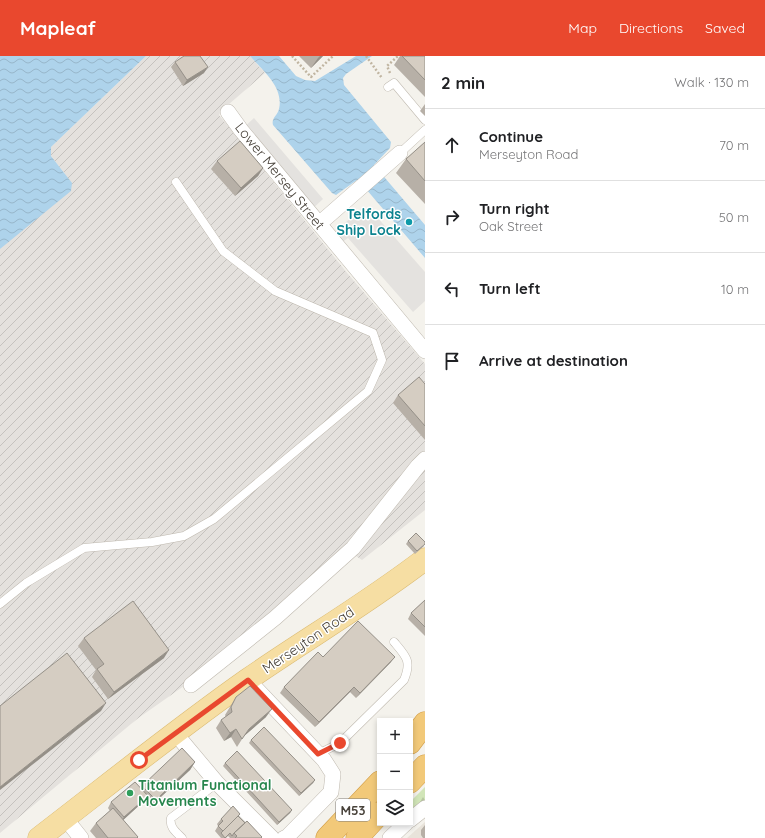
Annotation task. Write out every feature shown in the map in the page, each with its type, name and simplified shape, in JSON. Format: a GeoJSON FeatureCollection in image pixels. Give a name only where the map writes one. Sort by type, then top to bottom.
{"type":"FeatureCollection","features":[{"type":"Feature","properties":{"kind":"highway"},"geometry":{"type":"LineString","coordinates":[[413,738],[425,723]]}},
{"type":"Feature","properties":{"kind":"highway"},"geometry":{"type":"LineString","coordinates":[[413,747],[425,735]]}},
{"type":"Feature","properties":{"kind":"highway"},"geometry":{"type":"LineString","coordinates":[[413,779],[425,766]]}},
{"type":"Feature","properties":{"kind":"highway","name":"M53"},"geometry":{"type":"LineString","coordinates":[[327,838],[377,785]]}},
{"type":"Feature","properties":{"kind":"highway","name":"M53"},"geometry":{"type":"LineString","coordinates":[[356,838],[377,816]]}},
{"type":"Feature","properties":{"kind":"main road","name":"Merseyton Road"},"geometry":{"type":"LineString","coordinates":[[39,838],[175,733],[248,680],[337,620],[388,588],[425,559]]}},
{"type":"Feature","properties":{"kind":"street","name":"Lower Mersey Street"},"geometry":{"type":"LineString","coordinates":[[228,112],[319,224],[335,239],[425,351]]}},
{"type":"Feature","properties":{"kind":"street"},"geometry":{"type":"LineString","coordinates":[[319,224],[400,153]]}},
{"type":"Feature","properties":{"kind":"street"},"geometry":{"type":"LineString","coordinates":[[191,685],[275,618],[353,548],[425,459]]}},
{"type":"Feature","properties":{"kind":"street"},"geometry":{"type":"LineString","coordinates":[[248,680],[318,754],[333,774],[331,792],[287,837],[284,838]]}},
{"type":"Feature","properties":{"kind":"street"},"geometry":{"type":"LineString","coordinates":[[175,733],[217,783],[272,838]]}},
{"type":"Feature","properties":{"kind":"street"},"geometry":{"type":"LineString","coordinates":[[390,838],[406,827],[425,808]]}},
{"type":"Feature","properties":{"kind":"street"},"geometry":{"type":"LineString","coordinates":[[65,818],[81,838]]}},
{"type":"Feature","properties":{"kind":"lane"},"geometry":{"type":"LineString","coordinates":[[388,83],[425,120]]}},
{"type":"Feature","properties":{"kind":"lane"},"geometry":{"type":"LineString","coordinates":[[400,153],[425,130]]}},
{"type":"Feature","properties":{"kind":"lane"},"geometry":{"type":"LineString","coordinates":[[0,604],[26,583],[84,548],[152,542],[184,536],[214,519],[368,392],[382,360],[373,333],[275,291],[223,251],[176,182]]}},
{"type":"Feature","properties":{"kind":"lane"},"geometry":{"type":"LineString","coordinates":[[318,754],[340,743],[404,680],[408,671],[409,663],[394,642]]}},
{"type":"Feature","properties":{"kind":"lane"},"geometry":{"type":"LineString","coordinates":[[182,838],[172,828],[170,822],[171,818],[217,783]]}},
{"type":"Feature","properties":{"kind":"path"},"geometry":{"type":"LineString","coordinates":[[292,56],[311,77],[333,56]]}},
{"type":"Feature","properties":{"kind":"path"},"geometry":{"type":"LineString","coordinates":[[366,56],[388,83]]}},
{"type":"Feature","properties":{"kind":"path"},"geometry":{"type":"LineString","coordinates":[[388,83],[387,66],[398,56]]}},
{"type":"Feature","properties":{"kind":"shaded area"},"geometry":{"type":"Polygon","coordinates":[[[146,56],[250,56],[265,73],[221,111],[219,115],[348,274],[425,364],[425,510],[362,560],[356,556],[296,607],[137,719],[0,833],[0,249],[65,174],[51,156],[51,147],[146,56]]]}},
{"type":"Feature","properties":{"kind":"shaded area"},"geometry":{"type":"Polygon","coordinates":[[[254,118],[323,199],[310,211],[241,130],[254,118]]]}},
{"type":"Feature","properties":{"kind":"shaded area"},"geometry":{"type":"Polygon","coordinates":[[[369,208],[425,272],[425,301],[413,312],[348,238],[341,243],[333,234],[356,213],[364,212],[369,208]]]}},
{"type":"Feature","properties":{"kind":"shaded area"},"geometry":{"type":"Polygon","coordinates":[[[425,822],[425,838],[407,838],[425,822]]]}},
{"type":"Feature","properties":{"kind":"green space"},"geometry":{"type":"Polygon","coordinates":[[[425,787],[425,800],[413,810],[413,799],[425,787]]]}},
{"type":"Feature","properties":{"kind":"water"},"geometry":{"type":"Polygon","coordinates":[[[0,56],[146,56],[51,147],[51,156],[72,183],[71,191],[0,249],[0,56]]]}},
{"type":"Feature","properties":{"kind":"water"},"geometry":{"type":"Polygon","coordinates":[[[250,56],[279,56],[296,76],[305,80],[315,81],[356,56],[372,56],[346,74],[343,78],[344,85],[391,142],[390,148],[374,165],[425,225],[425,258],[360,182],[357,180],[336,195],[332,193],[273,125],[273,120],[279,109],[280,101],[278,94],[271,80],[250,56]]]}},
{"type":"Feature","properties":{"kind":"building"},"geometry":{"type":"Polygon","coordinates":[[[184,56],[200,56],[208,67],[187,80],[175,62],[184,56]]]}},
{"type":"Feature","properties":{"kind":"building"},"geometry":{"type":"Polygon","coordinates":[[[402,56],[425,56],[425,80],[402,56]]]}},
{"type":"Feature","properties":{"kind":"building"},"geometry":{"type":"Polygon","coordinates":[[[240,141],[263,168],[241,188],[217,161],[240,141]]]}},
{"type":"Feature","properties":{"kind":"building"},"geometry":{"type":"Polygon","coordinates":[[[425,142],[425,181],[406,159],[425,142]]]}},
{"type":"Feature","properties":{"kind":"building"},"geometry":{"type":"Polygon","coordinates":[[[419,377],[425,384],[425,426],[398,395],[419,377]]]}},
{"type":"Feature","properties":{"kind":"building"},"geometry":{"type":"Polygon","coordinates":[[[416,533],[425,542],[425,544],[417,551],[408,541],[416,533]]]}},
{"type":"Feature","properties":{"kind":"building"},"geometry":{"type":"Polygon","coordinates":[[[425,600],[425,627],[411,613],[425,600]]]}},
{"type":"Feature","properties":{"kind":"building"},"geometry":{"type":"Polygon","coordinates":[[[133,601],[169,650],[114,692],[97,669],[104,664],[84,638],[133,601]]]}},
{"type":"Feature","properties":{"kind":"building"},"geometry":{"type":"Polygon","coordinates":[[[358,621],[395,657],[360,693],[354,687],[319,722],[284,687],[318,652],[323,657],[358,621]]]}},
{"type":"Feature","properties":{"kind":"building"},"geometry":{"type":"Polygon","coordinates":[[[67,653],[106,703],[0,787],[0,706],[67,653]]]}},
{"type":"Feature","properties":{"kind":"building"},"geometry":{"type":"Polygon","coordinates":[[[250,686],[272,709],[249,729],[242,739],[236,729],[230,733],[221,720],[232,712],[231,707],[236,697],[250,686]]]}},
{"type":"Feature","properties":{"kind":"building"},"geometry":{"type":"Polygon","coordinates":[[[264,727],[315,780],[301,793],[251,740],[264,727]]]}},
{"type":"Feature","properties":{"kind":"building"},"geometry":{"type":"Polygon","coordinates":[[[182,748],[195,762],[156,800],[142,786],[182,748]]]}},
{"type":"Feature","properties":{"kind":"building"},"geometry":{"type":"Polygon","coordinates":[[[237,751],[292,810],[279,822],[225,763],[237,751]]]}},
{"type":"Feature","properties":{"kind":"building"},"geometry":{"type":"Polygon","coordinates":[[[135,782],[148,796],[124,817],[111,802],[135,782]]]}},
{"type":"Feature","properties":{"kind":"building"},"geometry":{"type":"Polygon","coordinates":[[[233,806],[240,814],[223,831],[218,826],[223,821],[221,819],[233,806]]]}},
{"type":"Feature","properties":{"kind":"building"},"geometry":{"type":"Polygon","coordinates":[[[113,808],[138,837],[137,838],[108,838],[96,823],[113,808]]]}},
{"type":"Feature","properties":{"kind":"building"},"geometry":{"type":"Polygon","coordinates":[[[238,816],[245,823],[232,836],[230,833],[225,838],[221,833],[238,816]]]}},
{"type":"Feature","properties":{"kind":"building"},"geometry":{"type":"Polygon","coordinates":[[[247,821],[262,837],[261,838],[235,838],[237,836],[234,833],[247,821]]]}},
{"type":"Feature","properties":{"kind":"place","name":"Telfords Ship Lock"},"geometry":{"type":"Point","coordinates":[409,222]}},
{"type":"Feature","properties":{"kind":"place","name":"Titanium Functional Movements"},"geometry":{"type":"Point","coordinates":[130,793]}},
{"type":"Feature","properties":{"kind":"route"},"geometry":{"type":"LineString","coordinates":[[139,760],[248,680],[280,716],[318,754],[331,749],[340,743]]}}]}
